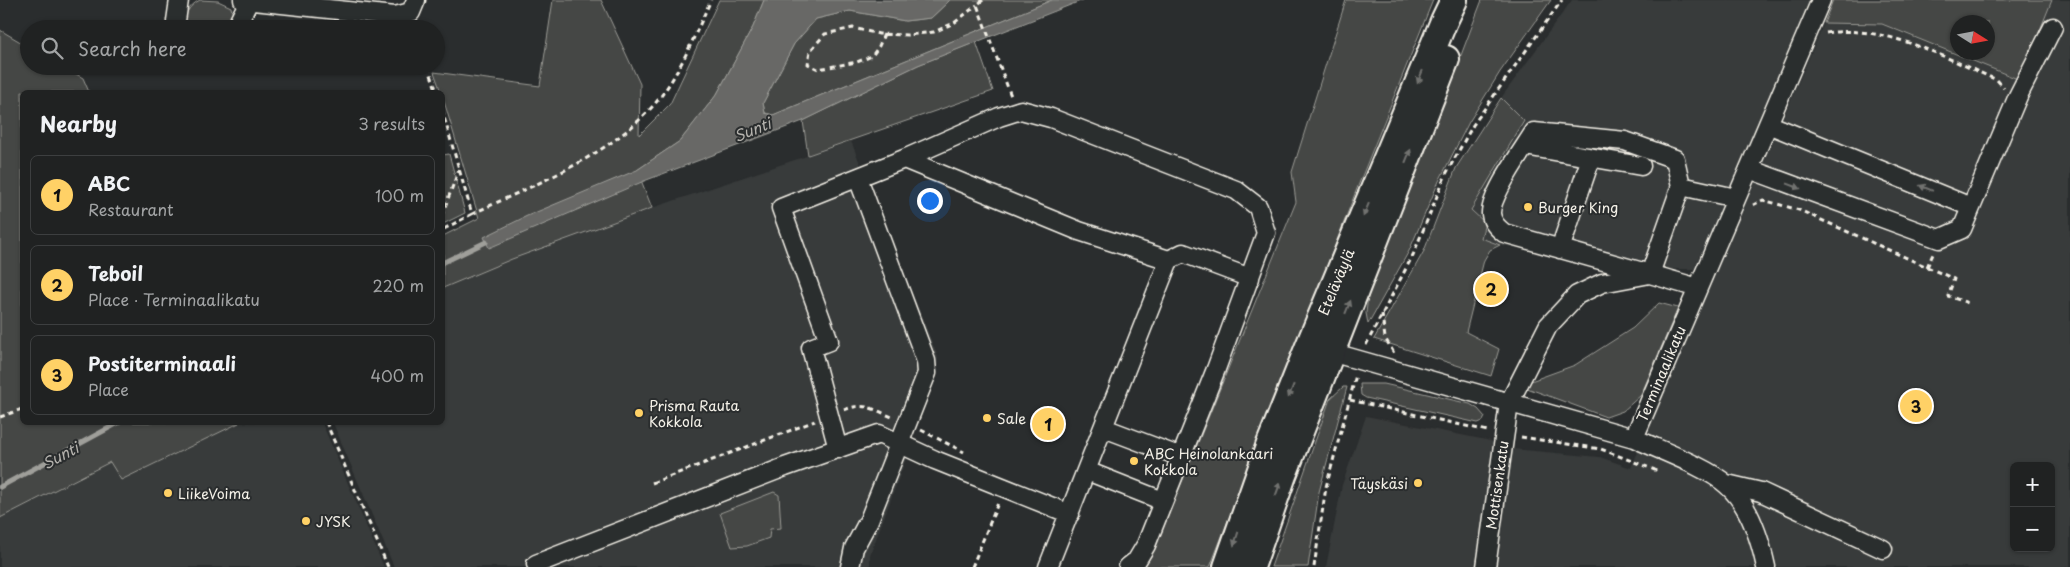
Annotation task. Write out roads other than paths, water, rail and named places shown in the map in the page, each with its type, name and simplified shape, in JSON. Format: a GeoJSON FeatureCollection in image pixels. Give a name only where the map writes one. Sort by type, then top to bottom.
{"type":"FeatureCollection","features":[{"type":"Feature","properties":{"kind":"highway","name":"Eteläväylä"},"geometry":{"type":"LineString","coordinates":[[1251,567],[1283,475],[1320,349],[1436,38],[1454,0]]}},
{"type":"Feature","properties":{"kind":"highway","name":"Eteläväylä"},"geometry":{"type":"LineString","coordinates":[[1227,567],[1270,444],[1320,349],[1434,91],[1457,26],[1463,0]]}},
{"type":"Feature","properties":{"kind":"street"},"geometry":{"type":"LineString","coordinates":[[176,20],[179,0]]}},
{"type":"Feature","properties":{"kind":"street"},"geometry":{"type":"LineString","coordinates":[[239,20],[246,1],[395,16],[411,12],[416,0]]}},
{"type":"Feature","properties":{"kind":"street","name":"Terminaalikatu"},"geometry":{"type":"LineString","coordinates":[[1320,349],[1634,438],[1698,288],[1743,203],[1749,169],[1821,0]]}},
{"type":"Feature","properties":{"kind":"street"},"geometry":{"type":"LineString","coordinates":[[1749,169],[1939,239],[1962,229],[2018,96],[2052,27]]}},
{"type":"Feature","properties":{"kind":"street"},"geometry":{"type":"LineString","coordinates":[[838,449],[811,348],[829,341],[781,208],[904,159],[999,116],[1021,110],[1051,118],[1236,190],[1258,207],[1266,233],[1146,545],[1137,560],[1128,567]]}},
{"type":"Feature","properties":{"kind":"street"},"geometry":{"type":"LineString","coordinates":[[1768,124],[1971,206]]}},
{"type":"Feature","properties":{"kind":"street"},"geometry":{"type":"LineString","coordinates":[[1650,274],[1681,186],[1676,159],[1625,141],[1534,132],[1492,200],[1491,216],[1496,226],[1504,233],[1698,288]]}},
{"type":"Feature","properties":{"kind":"street"},"geometry":{"type":"LineString","coordinates":[[1525,146],[1641,166]]}},
{"type":"Feature","properties":{"kind":"street"},"geometry":{"type":"LineString","coordinates":[[1560,249],[1591,158]]}},
{"type":"Feature","properties":{"kind":"street"},"geometry":{"type":"LineString","coordinates":[[904,159],[1079,231],[1169,260]]}},
{"type":"Feature","properties":{"kind":"street"},"geometry":{"type":"LineString","coordinates":[[850,567],[854,548],[869,520],[927,373],[926,361],[858,178]]}},
{"type":"Feature","properties":{"kind":"street"},"geometry":{"type":"LineString","coordinates":[[1681,186],[1743,203]]}},
{"type":"Feature","properties":{"kind":"street"},"geometry":{"type":"LineString","coordinates":[[1051,566],[1169,260],[1183,253],[1250,278]]}},
{"type":"Feature","properties":{"kind":"street","name":"Mottisenkatu"},"geometry":{"type":"LineString","coordinates":[[1486,567],[1510,403],[1548,326],[1577,295],[1602,283],[1650,274]]}},
{"type":"Feature","properties":{"kind":"street"},"geometry":{"type":"LineString","coordinates":[[1104,428],[1181,457]]}},
{"type":"Feature","properties":{"kind":"street"},"geometry":{"type":"LineString","coordinates":[[538,566],[785,467],[879,434],[935,460],[1070,514]]}},
{"type":"Feature","properties":{"kind":"street"},"geometry":{"type":"LineString","coordinates":[[1634,438],[1705,471],[1727,484],[1761,492],[1883,549]]}},
{"type":"Feature","properties":{"kind":"street"},"geometry":{"type":"LineString","coordinates":[[1087,471],[1163,501]]}},
{"type":"Feature","properties":{"kind":"street"},"geometry":{"type":"LineString","coordinates":[[1727,484],[1744,505],[1762,548],[1766,567]]}},
{"type":"Feature","properties":{"kind":"water"},"geometry":{"type":"Polygon","coordinates":[[[764,0],[950,0],[931,18],[905,21],[850,11],[816,19],[794,44],[763,103],[765,113],[773,115],[1052,0],[1083,0],[918,65],[803,121],[644,181],[489,248],[484,237],[527,216],[637,170],[680,141],[717,94],[753,27],[764,0]]]}},
{"type":"Feature","properties":{"kind":"waterway","name":"Sunti"},"geometry":{"type":"LineString","coordinates":[[445,262],[486,242]]}},
{"type":"Feature","properties":{"kind":"waterway","name":"Sunti"},"geometry":{"type":"LineString","coordinates":[[0,487],[114,425]]}},
{"type":"Feature","properties":{"kind":"place","name":"Burger King"},"geometry":{"type":"Point","coordinates":[1528,207]}},
{"type":"Feature","properties":{"kind":"place","name":"Teboil"},"geometry":{"type":"Point","coordinates":[1491,289]}},
{"type":"Feature","properties":{"kind":"place","name":"Postiterminaali"},"geometry":{"type":"Point","coordinates":[1916,406]}},
{"type":"Feature","properties":{"kind":"place","name":"Prisma Rauta Kokkola"},"geometry":{"type":"Point","coordinates":[639,413]}},
{"type":"Feature","properties":{"kind":"place","name":"Sale"},"geometry":{"type":"Point","coordinates":[987,418]}},
{"type":"Feature","properties":{"kind":"place","name":"ABC"},"geometry":{"type":"Point","coordinates":[1048,424]}},
{"type":"Feature","properties":{"kind":"place","name":"ABC Heinolankaari Kokkola"},"geometry":{"type":"Point","coordinates":[1134,461]}},
{"type":"Feature","properties":{"kind":"place","name":"Täyskäsi"},"geometry":{"type":"Point","coordinates":[1418,483]}},
{"type":"Feature","properties":{"kind":"place","name":"LiikeVoima"},"geometry":{"type":"Point","coordinates":[168,493]}},
{"type":"Feature","properties":{"kind":"place","name":"JYSK"},"geometry":{"type":"Point","coordinates":[306,521]}}]}
